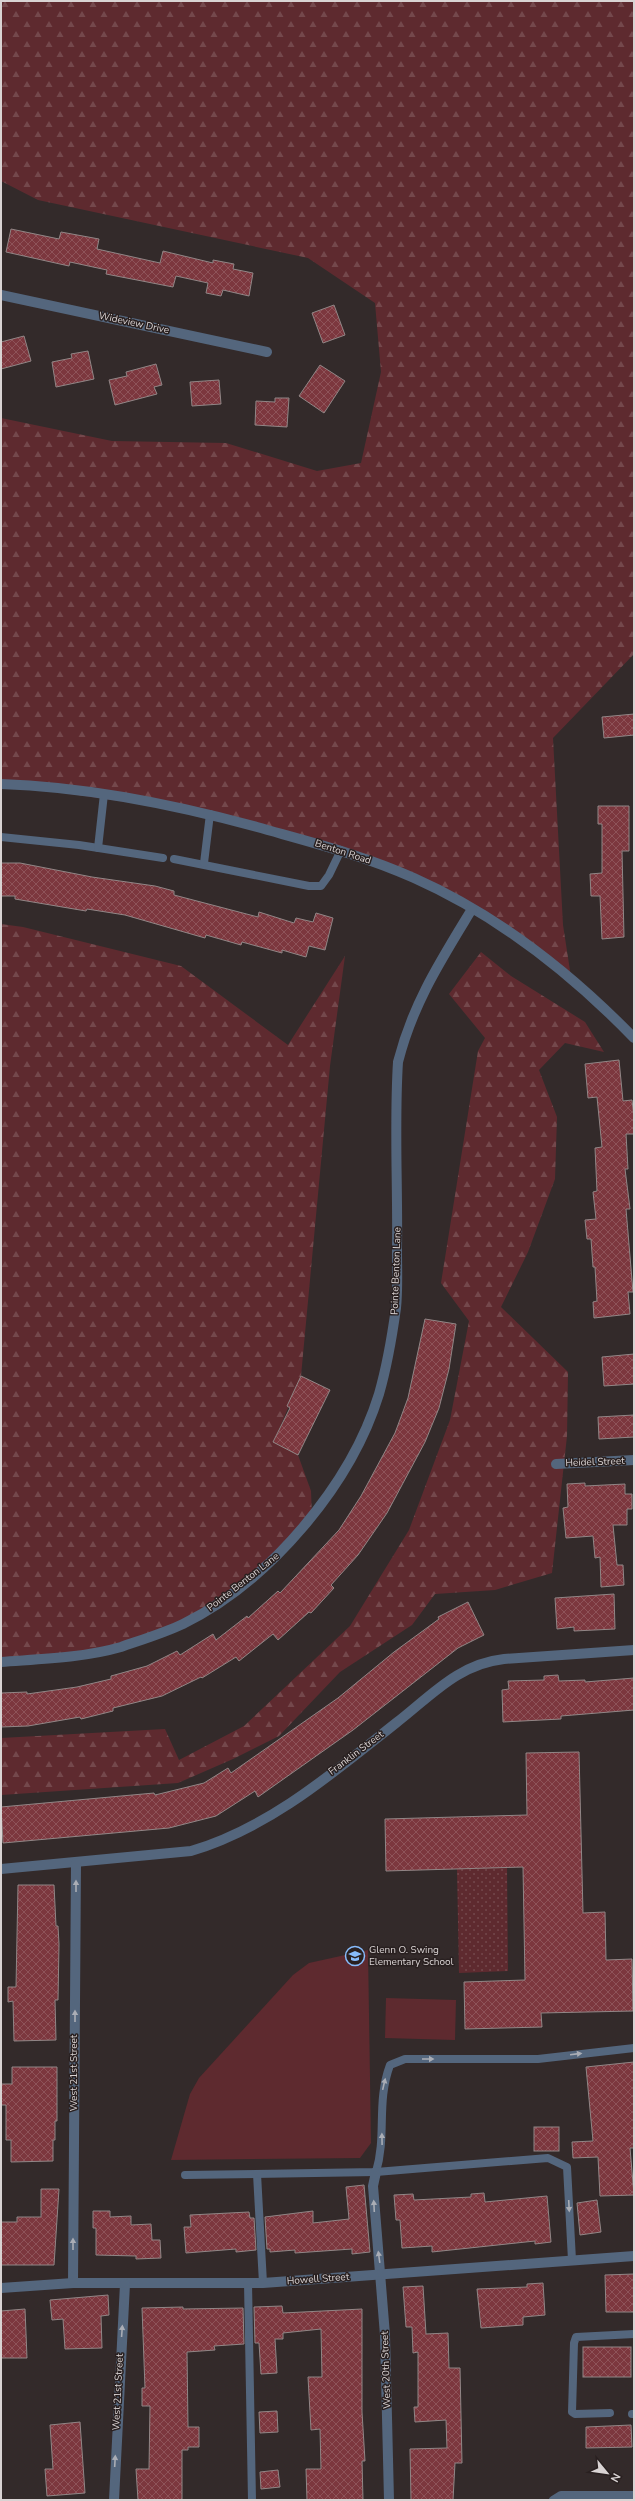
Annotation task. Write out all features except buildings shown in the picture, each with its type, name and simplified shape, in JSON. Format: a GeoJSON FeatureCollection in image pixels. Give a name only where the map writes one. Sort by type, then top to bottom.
{"type":"FeatureCollection","features":[{"type":"Feature","properties":{"kind":"street","name":"Wideview Drive"},"geometry":{"type":"LineString","coordinates":[[1,295],[267,352]]}},
{"type":"Feature","properties":{"kind":"street","name":"Benton Road"},"geometry":{"type":"LineString","coordinates":[[1,784],[104,794],[210,814],[341,850],[414,878],[472,909],[531,946],[570,977],[634,1038]]}},
{"type":"Feature","properties":{"kind":"street","name":"Pointe Benton Lane"},"geometry":{"type":"LineString","coordinates":[[1,1662],[57,1658],[119,1647],[182,1624],[203,1613],[237,1589],[282,1551],[312,1517],[338,1481],[358,1445],[378,1395],[389,1350],[396,1305],[398,1062],[406,1033],[426,985],[472,909]]}},
{"type":"Feature","properties":{"kind":"street","name":"Heidel Street"},"geometry":{"type":"LineString","coordinates":[[556,1464],[634,1460]]}},
{"type":"Feature","properties":{"kind":"street","name":"Franklin Street"},"geometry":{"type":"LineString","coordinates":[[1,1869],[191,1851],[239,1834],[295,1800],[397,1722],[443,1683],[469,1667],[488,1661],[504,1659],[634,1650]]}},
{"type":"Feature","properties":{"kind":"street","name":"West 21st Street"},"geometry":{"type":"LineString","coordinates":[[73,2283],[76,1863]]}},
{"type":"Feature","properties":{"kind":"street","name":"West 20th Street"},"geometry":{"type":"LineString","coordinates":[[376,2172],[373,2186],[376,2240],[381,2274],[389,2500]]}},
{"type":"Feature","properties":{"kind":"street","name":"Howell Street"},"geometry":{"type":"LineString","coordinates":[[1,2288],[73,2283],[263,2283],[634,2256]]}},
{"type":"Feature","properties":{"kind":"street","name":"West 21st Street"},"geometry":{"type":"LineString","coordinates":[[114,2500],[125,2284]]}},
{"type":"Feature","properties":{"kind":"lane"},"geometry":{"type":"LineString","coordinates":[[98,848],[104,794]]}},
{"type":"Feature","properties":{"kind":"lane"},"geometry":{"type":"LineString","coordinates":[[204,864],[210,814]]}},
{"type":"Feature","properties":{"kind":"lane"},"geometry":{"type":"LineString","coordinates":[[1,837],[98,848],[163,858]]}},
{"type":"Feature","properties":{"kind":"lane"},"geometry":{"type":"LineString","coordinates":[[174,859],[309,886],[321,886],[329,876],[341,850]]}},
{"type":"Feature","properties":{"kind":"lane"},"geometry":{"type":"LineString","coordinates":[[376,2172],[382,2153],[381,2100],[384,2082],[390,2065],[405,2059],[538,2059],[634,2048]]}},
{"type":"Feature","properties":{"kind":"lane"},"geometry":{"type":"LineString","coordinates":[[186,2175],[376,2172],[548,2158],[567,2167],[572,2260]]}},
{"type":"Feature","properties":{"kind":"lane"},"geometry":{"type":"LineString","coordinates":[[257,2174],[263,2283]]}},
{"type":"Feature","properties":{"kind":"lane"},"geometry":{"type":"LineString","coordinates":[[248,2283],[252,2500]]}},
{"type":"Feature","properties":{"kind":"lane"},"geometry":{"type":"LineString","coordinates":[[610,2413],[575,2414],[572,2412],[574,2343],[576,2337],[634,2334]]}},
{"type":"Feature","properties":{"kind":"lane"},"geometry":{"type":"LineString","coordinates":[[553,2500],[561,2495],[634,2495]]}},
{"type":"Feature","properties":{"kind":"green space"},"geometry":{"type":"Polygon","coordinates":[[[1,1],[634,1],[634,654],[553,738],[563,925],[571,977],[531,946],[414,878],[210,814],[1,784],[1,418],[112,441],[226,443],[317,471],[361,463],[381,372],[375,303],[308,258],[38,200],[1,181],[1,1]]]}},
{"type":"Feature","properties":{"kind":"green space"},"geometry":{"type":"Polygon","coordinates":[[[1,924],[23,927],[181,966],[288,1045],[345,956],[330,1066],[301,1376],[273,1442],[298,1455],[311,1491],[312,1517],[282,1551],[203,1613],[119,1647],[1,1662],[1,924]]]}},
{"type":"Feature","properties":{"kind":"green space"},"geometry":{"type":"Polygon","coordinates":[[[481,952],[511,976],[585,1022],[604,1052],[565,1043],[539,1070],[557,1117],[555,1179],[528,1252],[501,1307],[568,1372],[567,1436],[552,1573],[495,1590],[435,1594],[412,1625],[340,1672],[279,1736],[233,1759],[178,1783],[1,1795],[1,1738],[165,1729],[179,1760],[244,1726],[350,1626],[409,1530],[450,1420],[469,1321],[441,1283],[478,1051],[485,1038],[449,994],[481,952]]]}},
{"type":"Feature","properties":{"kind":"green space"},"geometry":{"type":"Polygon","coordinates":[[[507,1867],[508,1971],[459,1973],[457,1869],[507,1867]]]}},
{"type":"Feature","properties":{"kind":"green space"},"geometry":{"type":"Polygon","coordinates":[[[368,1950],[371,2143],[360,2158],[171,2160],[190,2094],[199,2078],[293,1975],[309,1963],[368,1950]]]}},
{"type":"Feature","properties":{"kind":"green space"},"geometry":{"type":"Polygon","coordinates":[[[386,1998],[456,2000],[455,2040],[385,2038],[386,1998]]]}},
{"type":"Feature","properties":{"kind":"place","name":"Glenn O. Swing Elementary School"},"geometry":{"type":"Point","coordinates":[355,1956]}}]}
